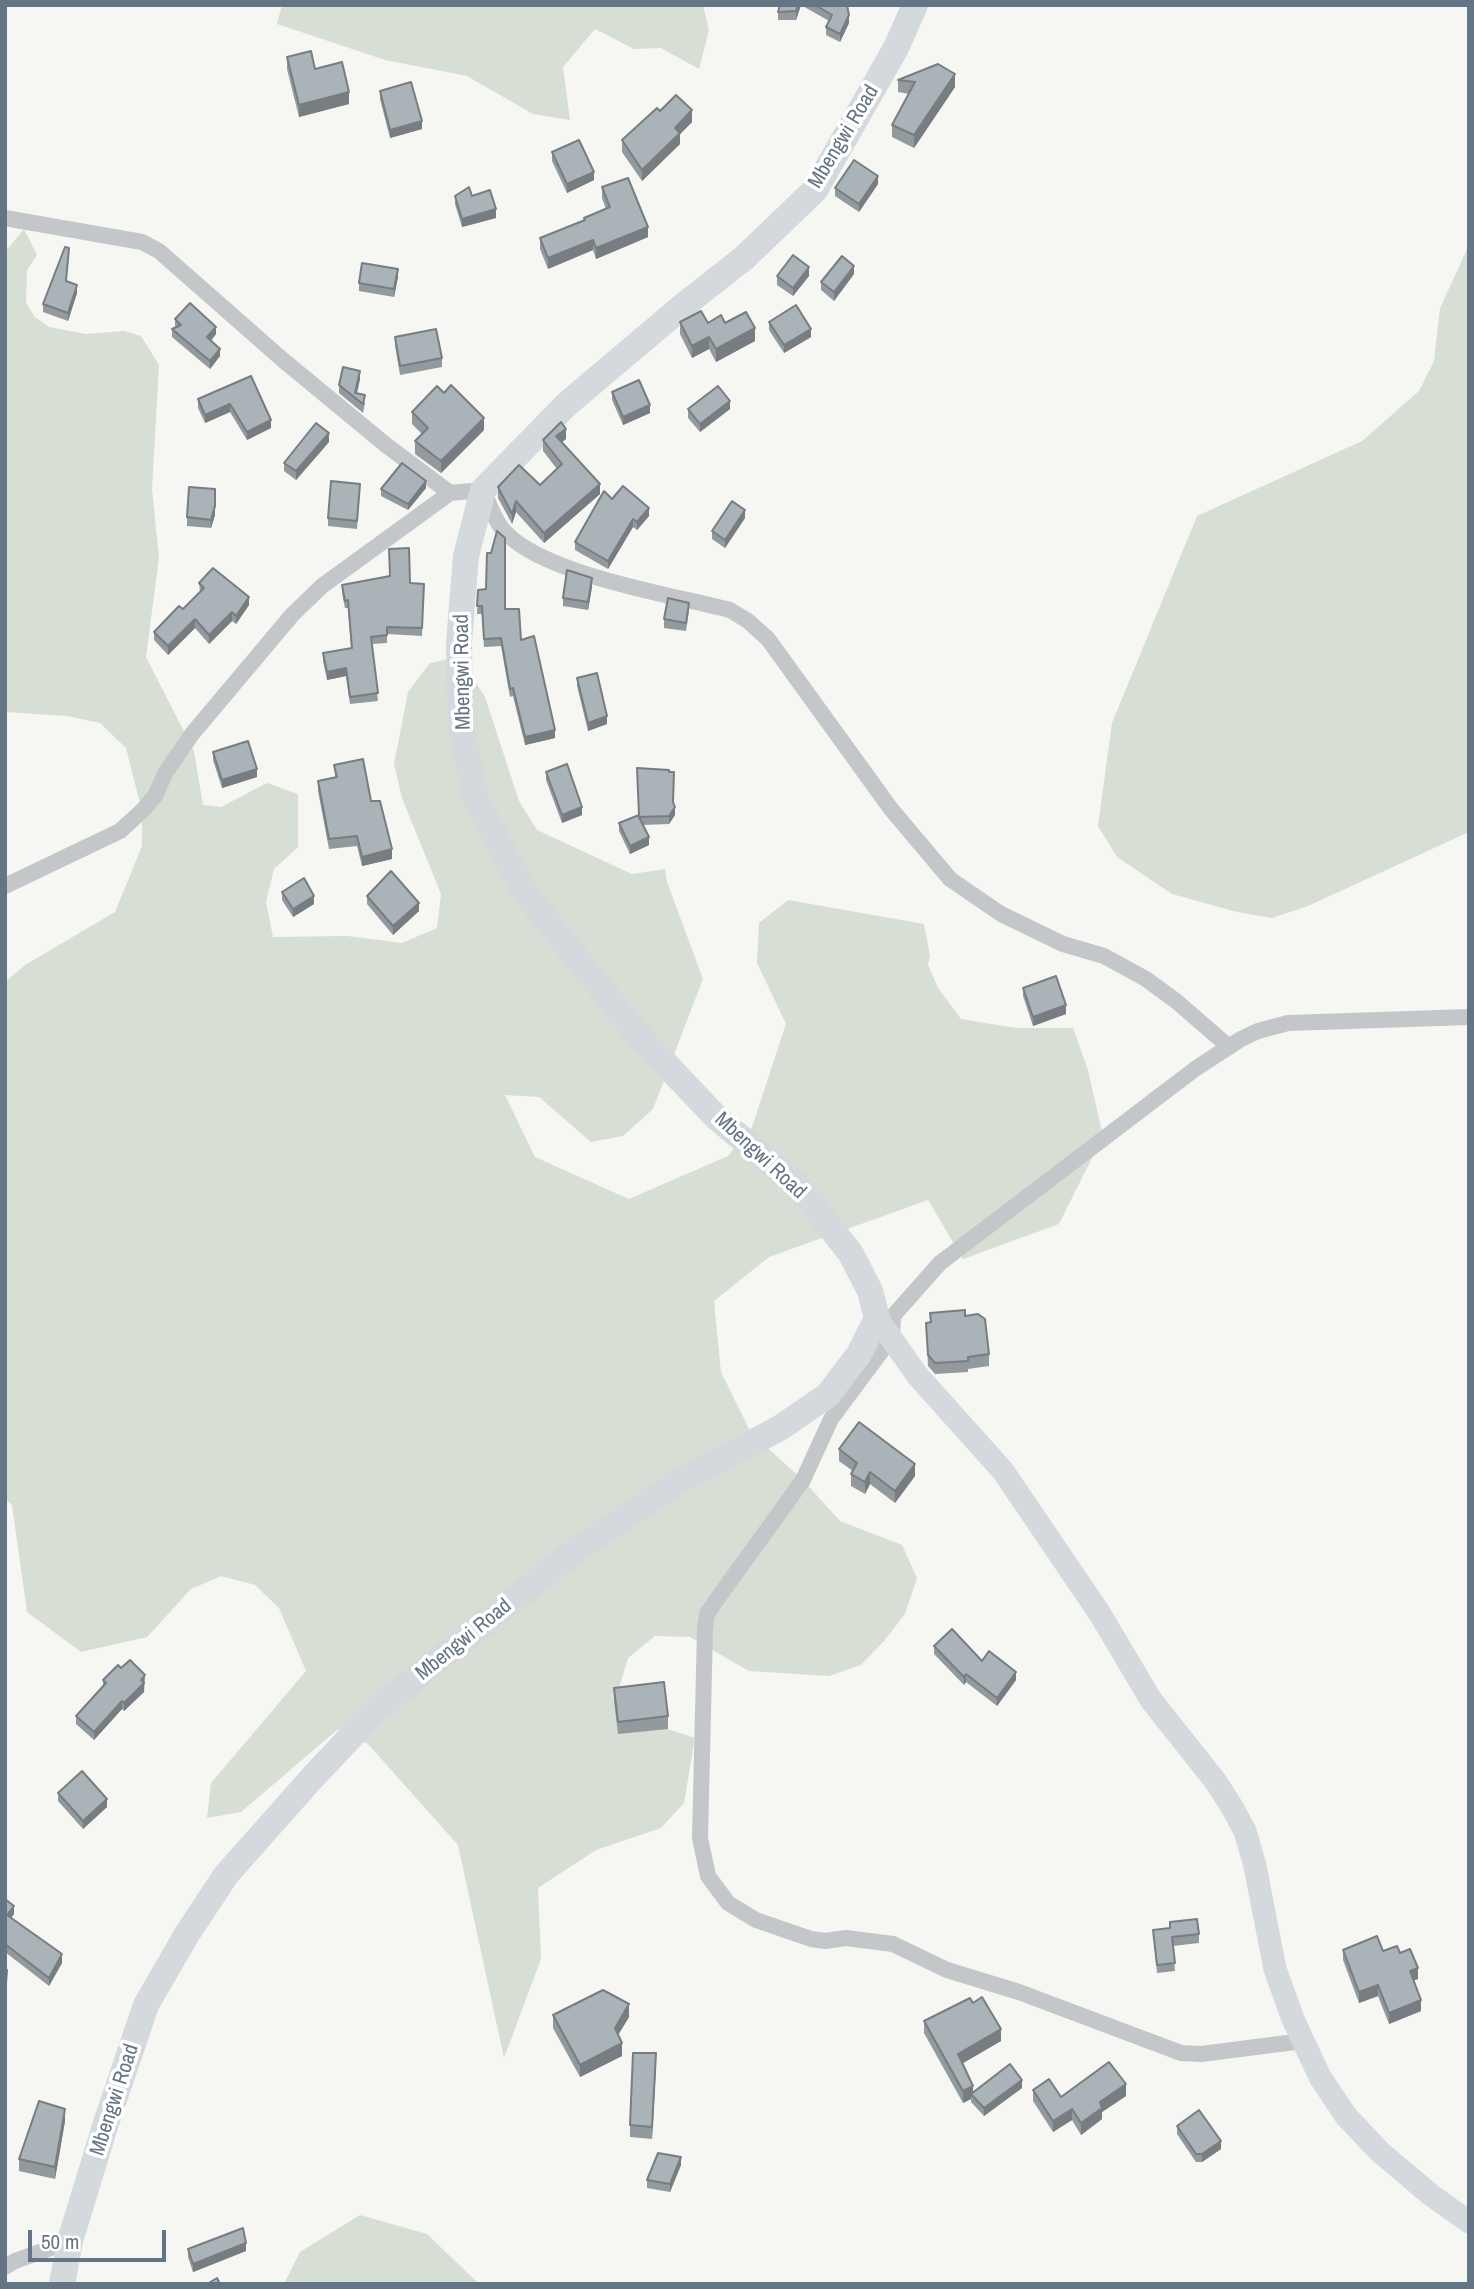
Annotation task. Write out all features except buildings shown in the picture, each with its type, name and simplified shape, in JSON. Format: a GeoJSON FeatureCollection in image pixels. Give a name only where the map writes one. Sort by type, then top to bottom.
{"type":"FeatureCollection","features":[{"type":"Feature","properties":{"kind":"main road","name":"Mbengwi Road"},"geometry":{"type":"LineString","coordinates":[[62,2284],[70,2241],[146,2005],[187,1934],[226,1875],[377,1709],[572,1553],[680,1480],[780,1428],[828,1395],[859,1354],[884,1327],[870,1291],[850,1254],[799,1187],[715,1116],[639,1035],[525,893],[476,799],[460,723],[459,643],[466,556],[483,490],[567,404],[744,258],[815,190],[896,48],[915,5]]}},
{"type":"Feature","properties":{"kind":"street"},"geometry":{"type":"LineString","coordinates":[[5,218],[142,242],[159,251],[283,360],[386,445],[450,493]]}},
{"type":"Feature","properties":{"kind":"street"},"geometry":{"type":"LineString","coordinates":[[5,886],[120,831],[155,796],[166,772],[192,734],[292,615],[322,586],[450,493],[483,490],[503,530],[532,553],[596,576],[730,610],[748,621],[768,639],[891,809],[950,878],[1001,914],[1063,944],[1104,956],[1146,979],[1177,1001],[1228,1046]]}},
{"type":"Feature","properties":{"kind":"street"},"geometry":{"type":"LineString","coordinates":[[1303,2041],[1201,2054],[1181,2053],[1019,1992],[947,1970],[893,1944],[855,1939],[811,1939],[756,1920],[728,1903],[708,1876],[700,1838],[707,1614],[803,1480],[831,1419],[884,1327],[940,1264],[1228,1046],[1258,1031],[1288,1024],[1469,1017]]}},
{"type":"Feature","properties":{"kind":"street"},"geometry":{"type":"LineString","coordinates":[[884,1327],[916,1375],[1003,1471],[1100,1614],[1151,1700],[1216,1782],[1232,1807],[1245,1831],[1255,1866],[1275,1969],[1303,2041],[1321,2077],[1346,2116],[1380,2152],[1431,2195],[1469,2222]]}},
{"type":"Feature","properties":{"kind":"street"},"geometry":{"type":"LineString","coordinates":[[5,2267],[70,2241]]}},
{"type":"Feature","properties":{"kind":"shaded area"},"geometry":{"type":"Polygon","coordinates":[[[282,5],[703,5],[709,30],[699,69],[661,48],[634,49],[595,29],[563,67],[570,120],[533,114],[467,76],[385,60],[277,24],[282,5]]]}},
{"type":"Feature","properties":{"kind":"shaded area"},"geometry":{"type":"Polygon","coordinates":[[[24,229],[37,255],[27,270],[26,303],[35,317],[49,327],[86,334],[124,331],[141,336],[159,365],[152,489],[159,558],[146,657],[194,751],[203,805],[221,807],[267,783],[298,794],[298,847],[274,869],[266,902],[273,937],[347,936],[402,943],[437,928],[441,894],[402,798],[394,764],[408,692],[430,663],[448,659],[465,665],[485,697],[519,801],[537,830],[632,874],[665,869],[667,882],[703,979],[653,1109],[623,1136],[591,1142],[539,1097],[505,1095],[535,1157],[629,1199],[728,1156],[752,1127],[786,1024],[757,963],[759,923],[788,900],[924,924],[930,956],[928,965],[938,988],[961,1019],[1016,1028],[1073,1028],[1088,1070],[1103,1136],[1059,1224],[963,1259],[928,1200],[769,1257],[714,1301],[721,1372],[751,1433],[803,1480],[840,1521],[902,1545],[917,1578],[905,1614],[884,1641],[861,1665],[829,1676],[749,1671],[690,1637],[655,1636],[628,1658],[619,1688],[668,1729],[695,1738],[684,1803],[661,1828],[596,1850],[538,1888],[541,1959],[504,2058],[458,1845],[368,1744],[337,1730],[241,1812],[207,1818],[211,1783],[306,1671],[279,1608],[255,1585],[221,1576],[191,1589],[147,1637],[81,1652],[27,1612],[12,1505],[5,1499],[5,982],[25,965],[115,912],[142,846],[142,811],[126,748],[100,723],[67,716],[5,712],[5,252],[24,229]]]}},
{"type":"Feature","properties":{"kind":"shaded area"},"geometry":{"type":"Polygon","coordinates":[[[1469,245],[1469,832],[1308,906],[1272,918],[1237,912],[1172,894],[1117,857],[1098,826],[1112,723],[1197,516],[1362,441],[1419,391],[1434,361],[1440,308],[1469,245]]]}},
{"type":"Feature","properties":{"kind":"shaded area"},"geometry":{"type":"Polygon","coordinates":[[[360,2215],[427,2234],[479,2284],[284,2284],[300,2252],[360,2215]]]}}]}
